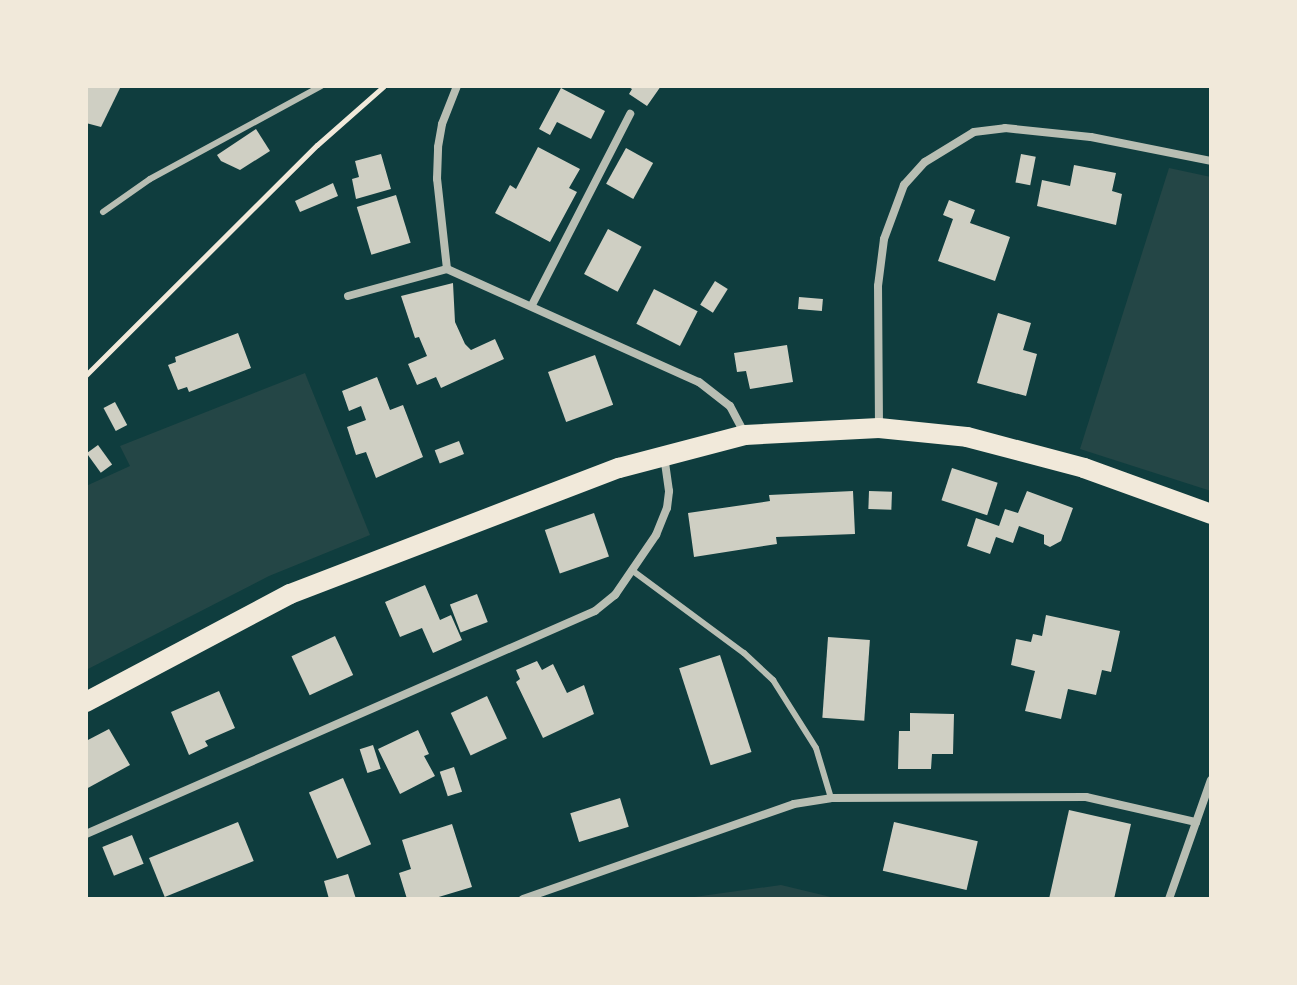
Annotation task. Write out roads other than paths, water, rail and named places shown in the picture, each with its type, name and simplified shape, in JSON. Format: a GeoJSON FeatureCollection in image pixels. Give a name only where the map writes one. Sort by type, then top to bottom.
{"type":"FeatureCollection","features":[{"type":"Feature","properties":{"kind":"main road"},"geometry":{"type":"LineString","coordinates":[[86,702],[290,594],[549,493],[663,454],[745,435],[879,428],[967,437],[1084,468],[1211,514]]}},
{"type":"Feature","properties":{"kind":"street"},"geometry":{"type":"LineString","coordinates":[[447,269],[437,179],[438,147],[442,124],[457,86]]}},
{"type":"Feature","properties":{"kind":"street"},"geometry":{"type":"LineString","coordinates":[[532,305],[630,114]]}},
{"type":"Feature","properties":{"kind":"street"},"geometry":{"type":"LineString","coordinates":[[879,428],[878,286],[884,239],[904,185],[925,162],[974,132],[1005,128],[1091,137],[1211,161]]}},
{"type":"Feature","properties":{"kind":"street"},"geometry":{"type":"LineString","coordinates":[[348,296],[447,269],[699,382],[730,406],[745,435]]}},
{"type":"Feature","properties":{"kind":"street"},"geometry":{"type":"LineString","coordinates":[[86,834],[595,611],[615,595],[633,571],[667,508],[669,491],[663,454]]}},
{"type":"Feature","properties":{"kind":"street"},"geometry":{"type":"LineString","coordinates":[[1169,899],[1211,780]]}},
{"type":"Feature","properties":{"kind":"street"},"geometry":{"type":"LineString","coordinates":[[523,899],[794,804],[831,798],[1086,797],[1196,822]]}},
{"type":"Feature","properties":{"kind":"lane"},"geometry":{"type":"LineString","coordinates":[[103,212],[150,179],[321,86]]}},
{"type":"Feature","properties":{"kind":"lane"},"geometry":{"type":"LineString","coordinates":[[633,571],[744,653],[773,680],[816,748],[831,798]]}}]}
